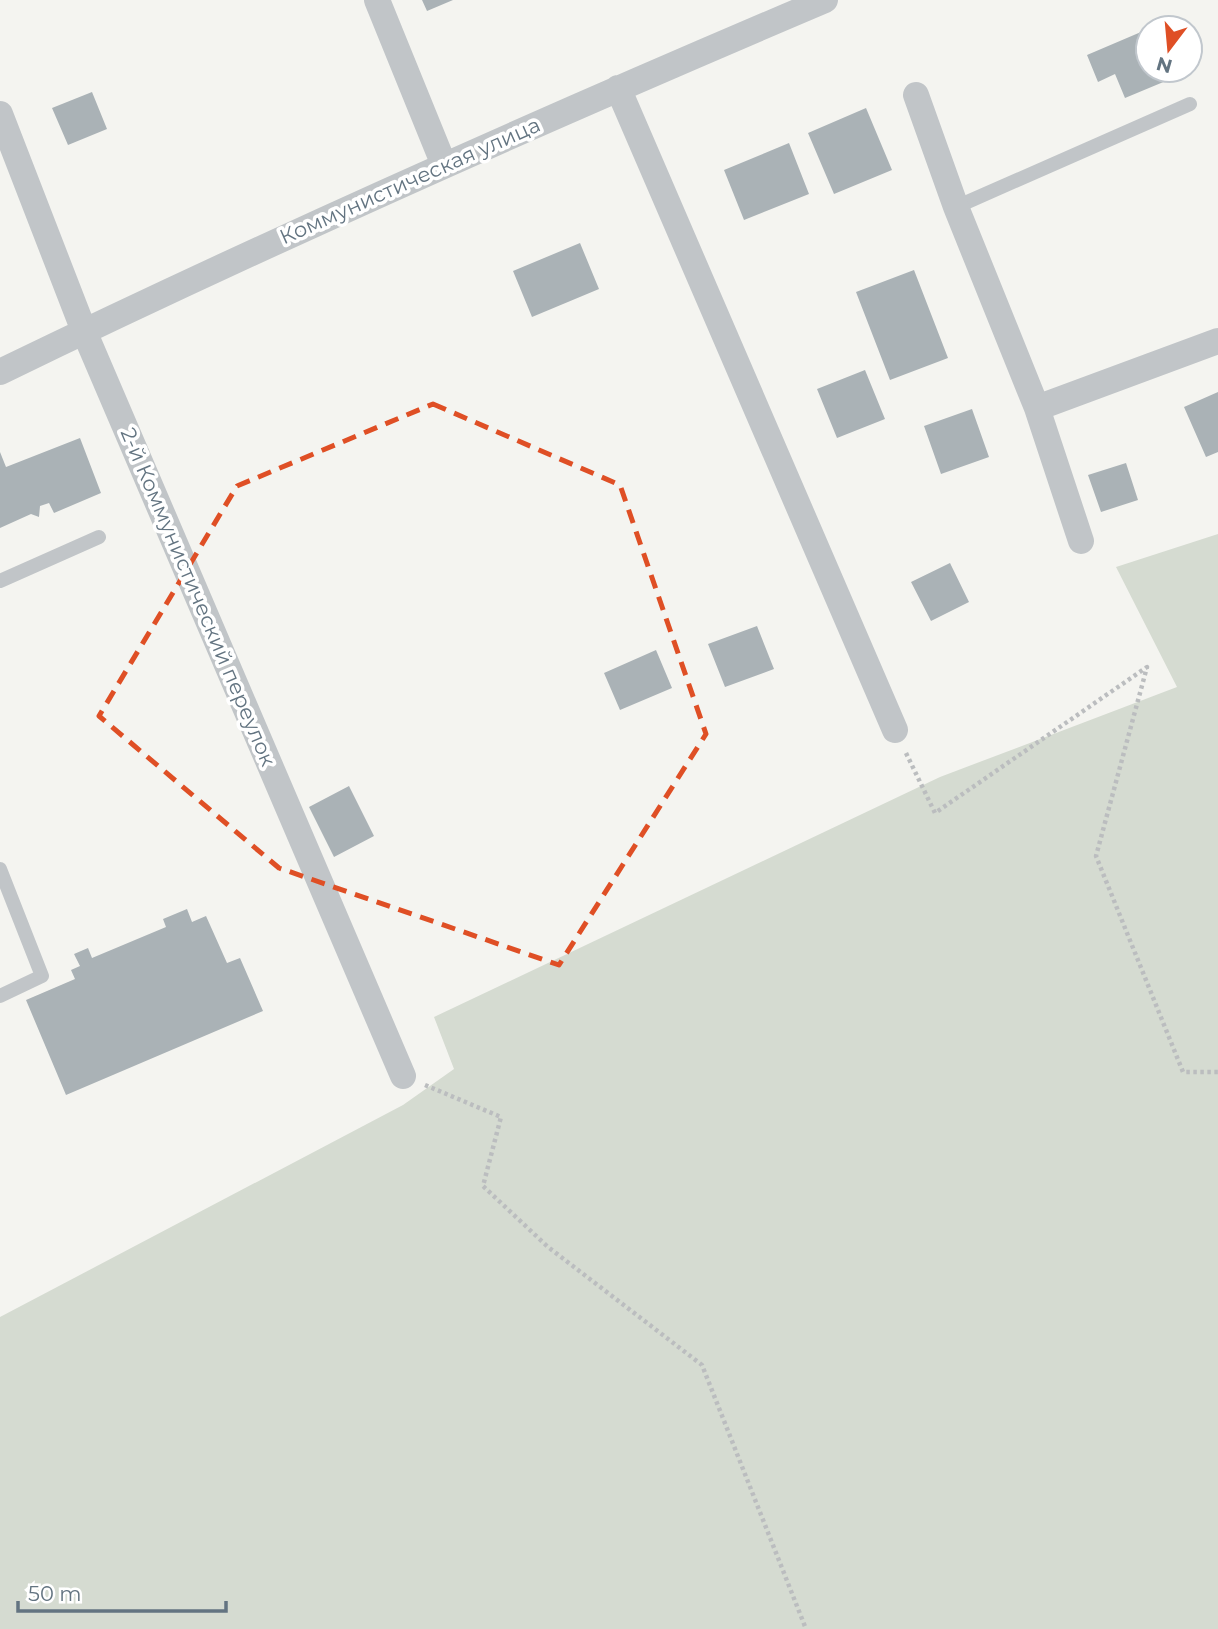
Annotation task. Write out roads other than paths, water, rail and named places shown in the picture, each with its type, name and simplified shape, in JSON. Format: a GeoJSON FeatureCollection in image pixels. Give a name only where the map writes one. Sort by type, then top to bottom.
{"type":"FeatureCollection","features":[{"type":"Feature","properties":{"kind":"street"},"geometry":{"type":"LineString","coordinates":[[377,0],[444,166]]}},
{"type":"Feature","properties":{"kind":"street","name":"Коммунистическая улица"},"geometry":{"type":"LineString","coordinates":[[0,372],[238,257],[618,88],[825,0]]}},
{"type":"Feature","properties":{"kind":"street"},"geometry":{"type":"LineString","coordinates":[[618,88],[895,730]]}},
{"type":"Feature","properties":{"kind":"street"},"geometry":{"type":"LineString","coordinates":[[916,95],[956,206],[1037,408],[1081,541]]}},
{"type":"Feature","properties":{"kind":"street","name":"2-й Коммунистический переулок"},"geometry":{"type":"LineString","coordinates":[[0,114],[85,331],[403,1076]]}},
{"type":"Feature","properties":{"kind":"street"},"geometry":{"type":"LineString","coordinates":[[1037,408],[1218,341]]}},
{"type":"Feature","properties":{"kind":"lane"},"geometry":{"type":"LineString","coordinates":[[956,206],[1190,104]]}},
{"type":"Feature","properties":{"kind":"lane"},"geometry":{"type":"LineString","coordinates":[[0,581],[99,537]]}},
{"type":"Feature","properties":{"kind":"lane"},"geometry":{"type":"LineString","coordinates":[[0,869],[42,976],[0,996]]}}]}
